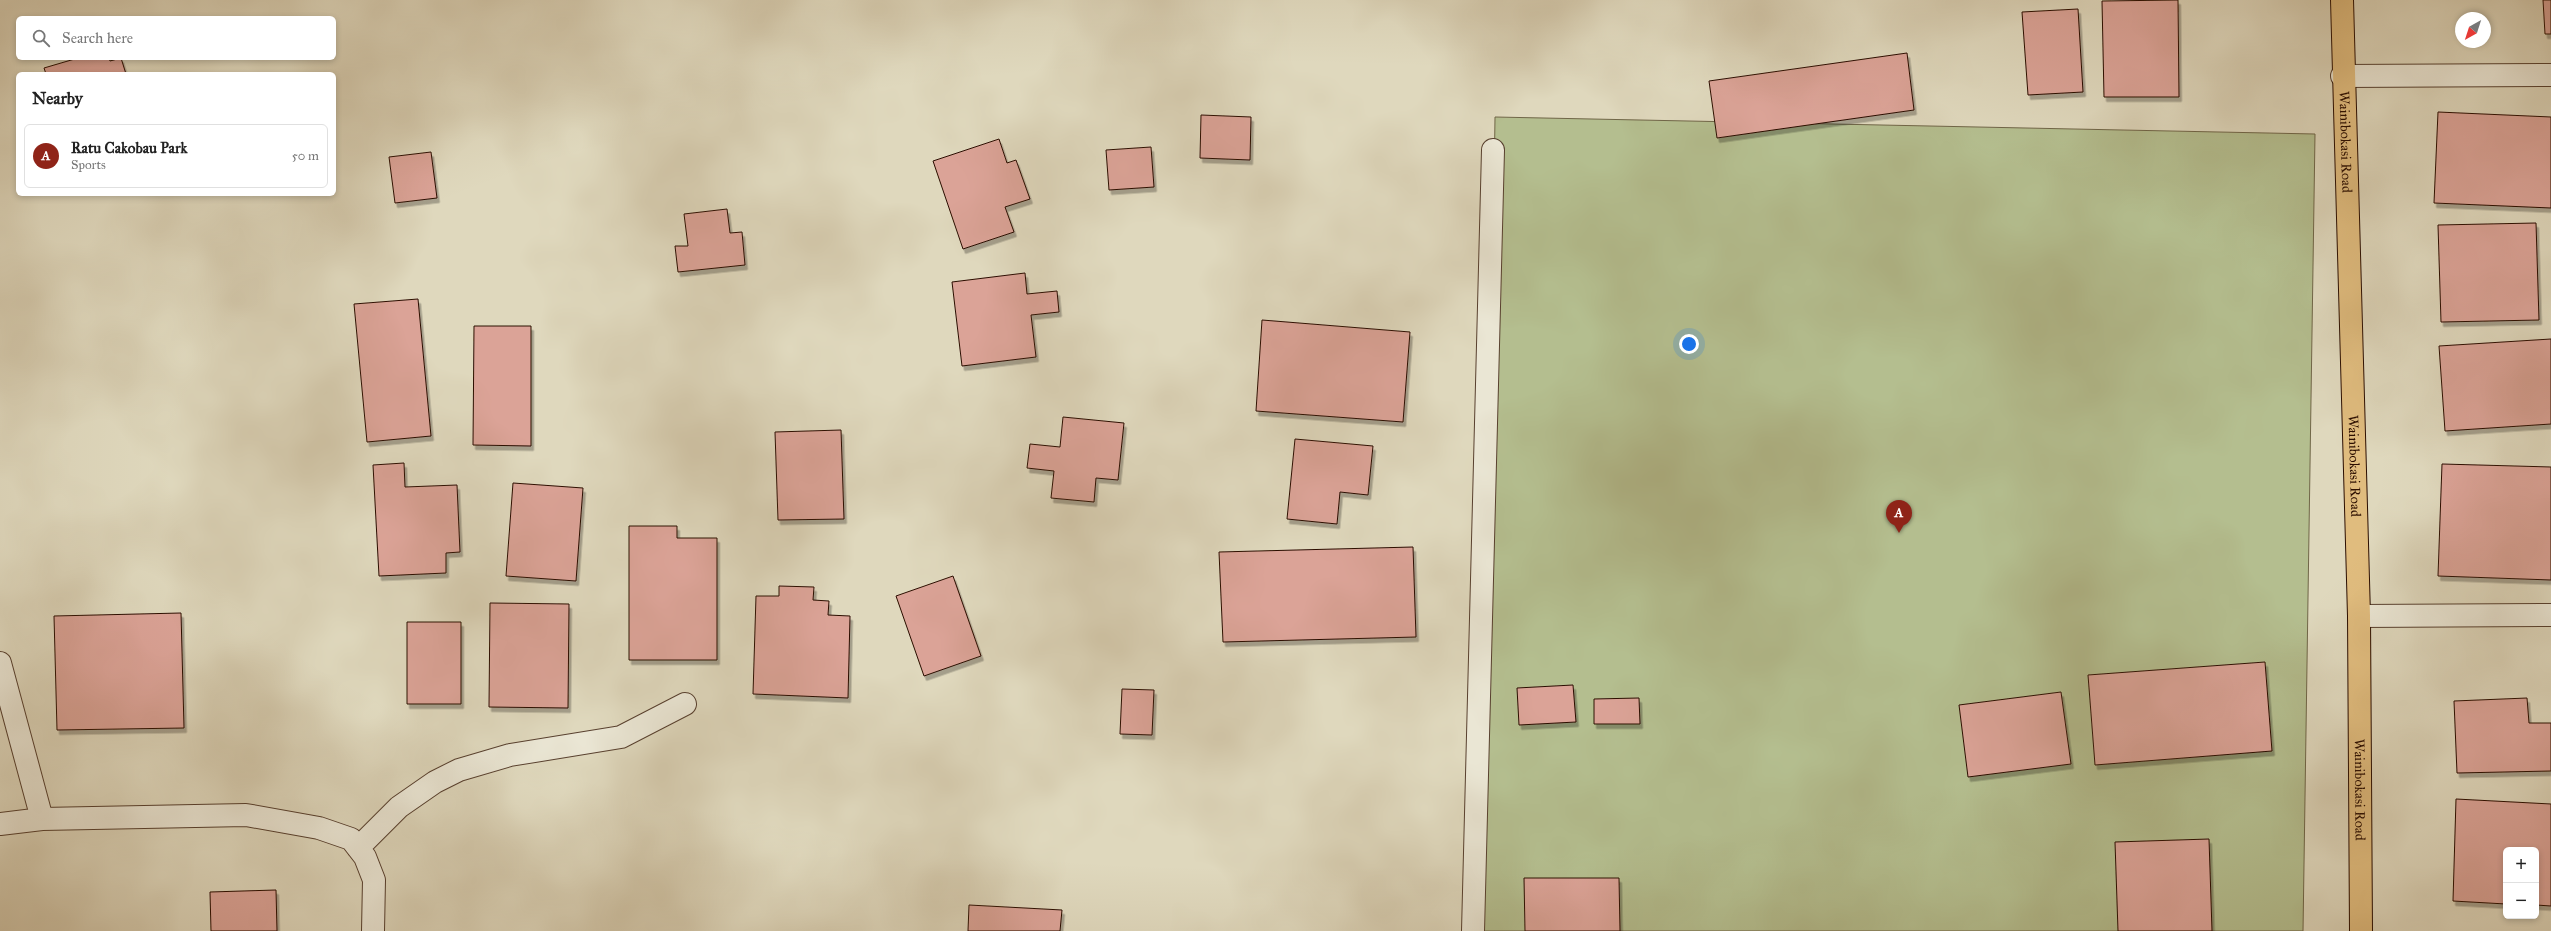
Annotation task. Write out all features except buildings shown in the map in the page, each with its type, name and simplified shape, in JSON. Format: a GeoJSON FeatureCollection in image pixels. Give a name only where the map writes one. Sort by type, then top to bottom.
{"type":"FeatureCollection","features":[{"type":"Feature","properties":{"kind":"main road","name":"Wainibokasi Road"},"geometry":{"type":"LineString","coordinates":[[2342,0],[2342,76],[2359,616],[2361,931]]}},
{"type":"Feature","properties":{"kind":"street"},"geometry":{"type":"LineString","coordinates":[[2342,76],[2551,75]]}},
{"type":"Feature","properties":{"kind":"street"},"geometry":{"type":"LineString","coordinates":[[1473,931],[1493,150]]}},
{"type":"Feature","properties":{"kind":"street"},"geometry":{"type":"LineString","coordinates":[[2359,616],[2551,615]]}},
{"type":"Feature","properties":{"kind":"street"},"geometry":{"type":"LineString","coordinates":[[0,663],[42,819]]}},
{"type":"Feature","properties":{"kind":"street"},"geometry":{"type":"LineString","coordinates":[[358,848],[411,798],[459,770],[510,755],[621,737],[685,704]]}},
{"type":"Feature","properties":{"kind":"street"},"geometry":{"type":"LineString","coordinates":[[0,824],[42,819],[246,815],[319,828],[351,839],[365,857],[374,880],[372,931]]}},
{"type":"Feature","properties":{"kind":"green space"},"geometry":{"type":"Polygon","coordinates":[[[1495,117],[2315,134],[2303,931],[1483,931],[1495,117]]]}},
{"type":"Feature","properties":{"kind":"place","name":"Ratu Cakobau Park"},"geometry":{"type":"Point","coordinates":[1899,533]}}]}
